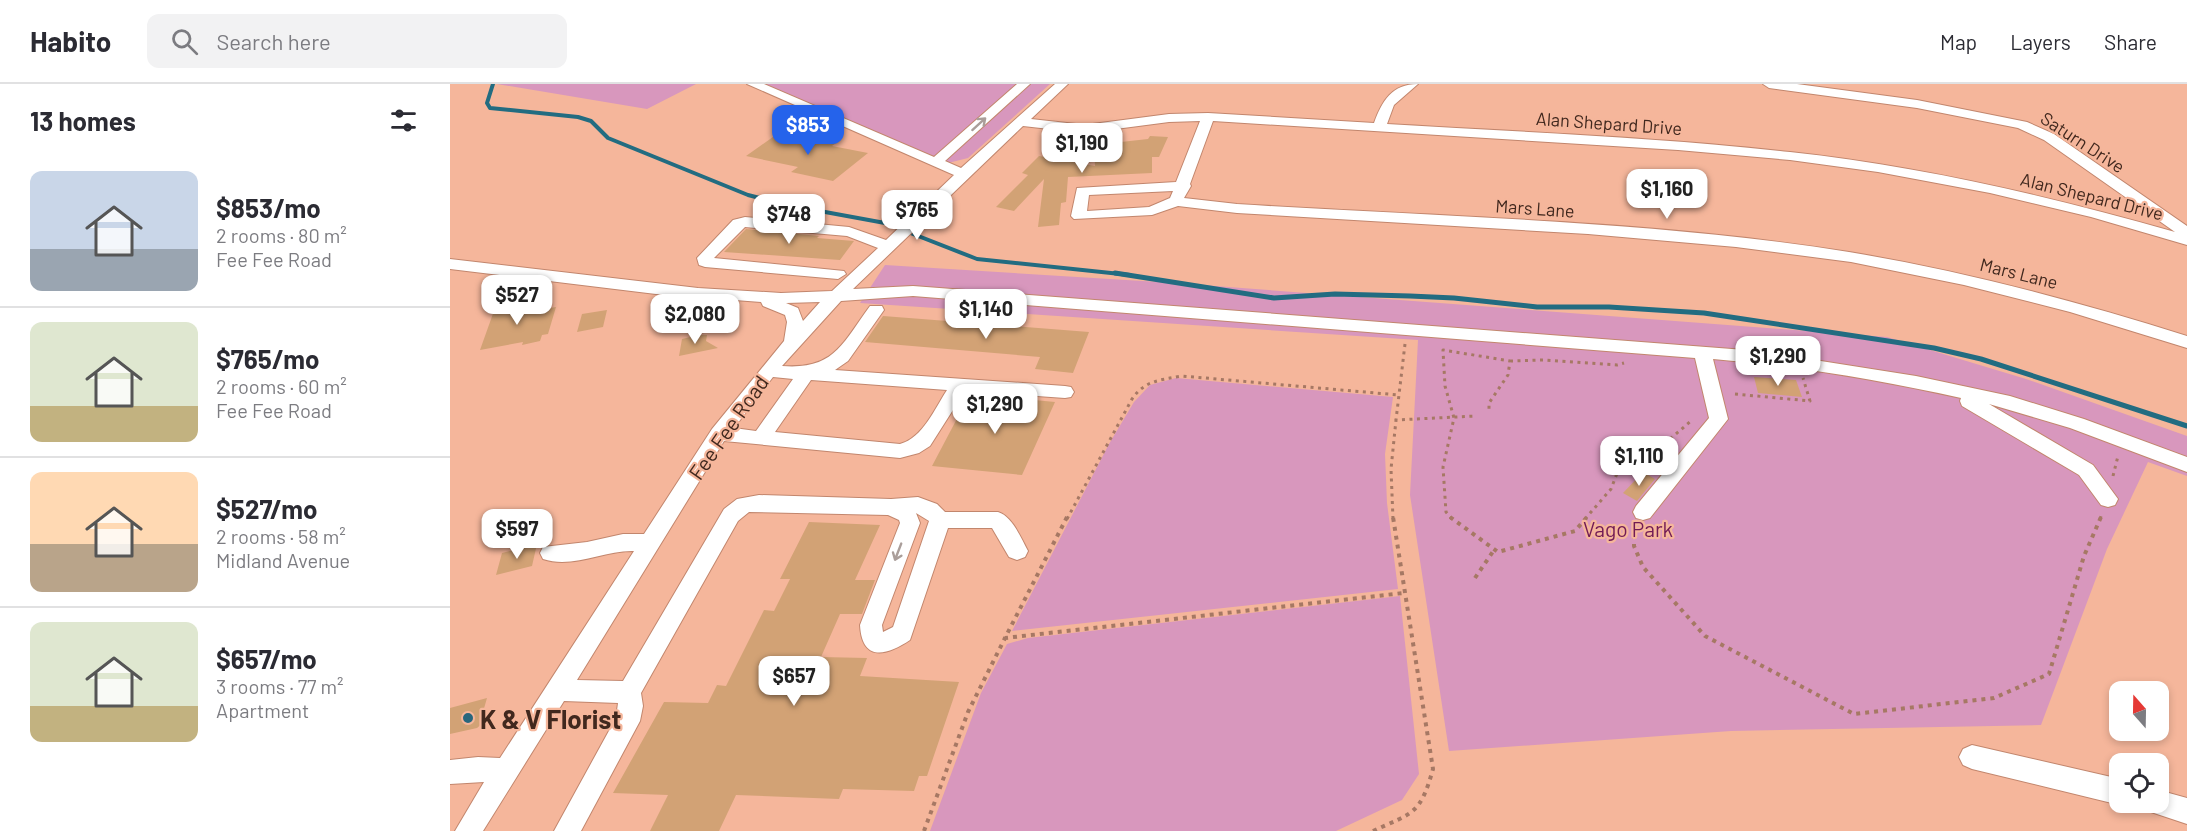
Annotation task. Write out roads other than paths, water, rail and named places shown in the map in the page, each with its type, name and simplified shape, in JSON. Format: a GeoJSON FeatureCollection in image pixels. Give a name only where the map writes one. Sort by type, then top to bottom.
{"type":"FeatureCollection","features":[{"type":"Feature","properties":{"kind":"street"},"geometry":{"type":"LineString","coordinates":[[753,84],[963,174]]}},
{"type":"Feature","properties":{"kind":"street"},"geometry":{"type":"LineString","coordinates":[[935,163],[1024,84]]}},
{"type":"Feature","properties":{"kind":"street","name":"Fee Fee Road"},"geometry":{"type":"LineString","coordinates":[[468,831],[719,434],[768,371],[837,295],[963,174],[1062,84]]}},
{"type":"Feature","properties":{"kind":"street"},"geometry":{"type":"LineString","coordinates":[[1379,127],[1388,103],[1412,84]]}},
{"type":"Feature","properties":{"kind":"street","name":"Saturn Drive"},"geometry":{"type":"LineString","coordinates":[[1768,84],[1917,104],[2022,125],[2049,137],[2187,233]]}},
{"type":"Feature","properties":{"kind":"street"},"geometry":{"type":"LineString","coordinates":[[1184,186],[1082,191],[1079,216],[1152,211],[1176,201],[1184,186],[1208,117]]}},
{"type":"Feature","properties":{"kind":"street","name":"Alan Shepard Drive"},"geometry":{"type":"LineString","coordinates":[[1021,122],[1061,128],[1092,129],[1169,118],[1208,117],[1678,146],[1790,156],[1933,178],[2095,214],[2187,240]]}},
{"type":"Feature","properties":{"kind":"street"},"geometry":{"type":"LineString","coordinates":[[2095,214],[2120,203],[2124,195],[2122,188]]}},
{"type":"Feature","properties":{"kind":"street","name":"Mars Lane"},"geometry":{"type":"LineString","coordinates":[[1176,201],[1736,242],[1837,255],[1914,268],[2016,292],[2110,317],[2187,342]]}},
{"type":"Feature","properties":{"kind":"street"},"geometry":{"type":"LineString","coordinates":[[838,274],[705,262],[705,258],[738,223],[745,222],[837,230],[890,245]]}},
{"type":"Feature","properties":{"kind":"street"},"geometry":{"type":"LineString","coordinates":[[451,265],[743,296],[808,298],[874,291],[913,291],[1758,357],[1849,370],[2009,403],[2122,440],[2187,465]]}},
{"type":"Feature","properties":{"kind":"street"},"geometry":{"type":"LineString","coordinates":[[711,293],[736,265]]}},
{"type":"Feature","properties":{"kind":"street"},"geometry":{"type":"LineString","coordinates":[[743,296],[783,306],[792,312],[795,327],[792,343]]}},
{"type":"Feature","properties":{"kind":"street"},"geometry":{"type":"LineString","coordinates":[[761,438],[807,373],[828,366],[842,357],[876,310]]}},
{"type":"Feature","properties":{"kind":"street"},"geometry":{"type":"LineString","coordinates":[[1643,512],[1719,419],[1703,353]]}},
{"type":"Feature","properties":{"kind":"street"},"geometry":{"type":"LineString","coordinates":[[768,371],[1065,392]]}},
{"type":"Feature","properties":{"kind":"street"},"geometry":{"type":"LineString","coordinates":[[719,434],[900,450],[912,448],[923,441],[960,384]]}},
{"type":"Feature","properties":{"kind":"street"},"geometry":{"type":"LineString","coordinates":[[1954,392],[2086,470],[2108,499]]}},
{"type":"Feature","properties":{"kind":"street"},"geometry":{"type":"LineString","coordinates":[[567,831],[628,722],[631,705],[628,692],[731,515],[744,505],[759,503],[891,507],[921,505],[936,512],[940,520],[902,633],[888,642],[876,642],[872,639],[870,625],[910,523],[908,515],[891,507]]}},
{"type":"Feature","properties":{"kind":"street"},"geometry":{"type":"LineString","coordinates":[[940,520],[999,520],[1017,551]]}},
{"type":"Feature","properties":{"kind":"street"},"geometry":{"type":"LineString","coordinates":[[551,553],[587,550],[623,542],[651,543]]}},
{"type":"Feature","properties":{"kind":"street"},"geometry":{"type":"LineString","coordinates":[[558,690],[628,692]]}},
{"type":"Feature","properties":{"kind":"street"},"geometry":{"type":"LineString","coordinates":[[1972,757],[2109,789]]}},
{"type":"Feature","properties":{"kind":"street"},"geometry":{"type":"LineString","coordinates":[[450,772],[478,769],[506,771]]}},
{"type":"Feature","properties":{"kind":"street"},"geometry":{"type":"LineString","coordinates":[[2169,806],[2187,811]]}},
{"type":"Feature","properties":{"kind":"waterway"},"geometry":{"type":"LineString","coordinates":[[493,84],[487,103],[490,108],[578,117],[591,121],[608,138],[748,195],[787,205],[885,223],[977,259],[1123,274]]}},
{"type":"Feature","properties":{"kind":"waterway"},"geometry":{"type":"LineString","coordinates":[[1115,273],[1123,274]]}},
{"type":"Feature","properties":{"kind":"waterway"},"geometry":{"type":"LineString","coordinates":[[1123,274],[1130,275]]}},
{"type":"Feature","properties":{"kind":"waterway"},"geometry":{"type":"LineString","coordinates":[[1123,274],[1274,298],[1335,294],[1410,296],[1454,298],[1537,307],[1609,307],[1704,313],[1934,348],[1981,359],[2187,426]]}},
{"type":"Feature","properties":{"kind":"place","name":"K & V Florist"},"geometry":{"type":"Point","coordinates":[468,718]}},
{"type":"Feature","properties":{"kind":"park label","name":"Vago Park"},"geometry":{"type":"Point","coordinates":[1628,528]}}]}
